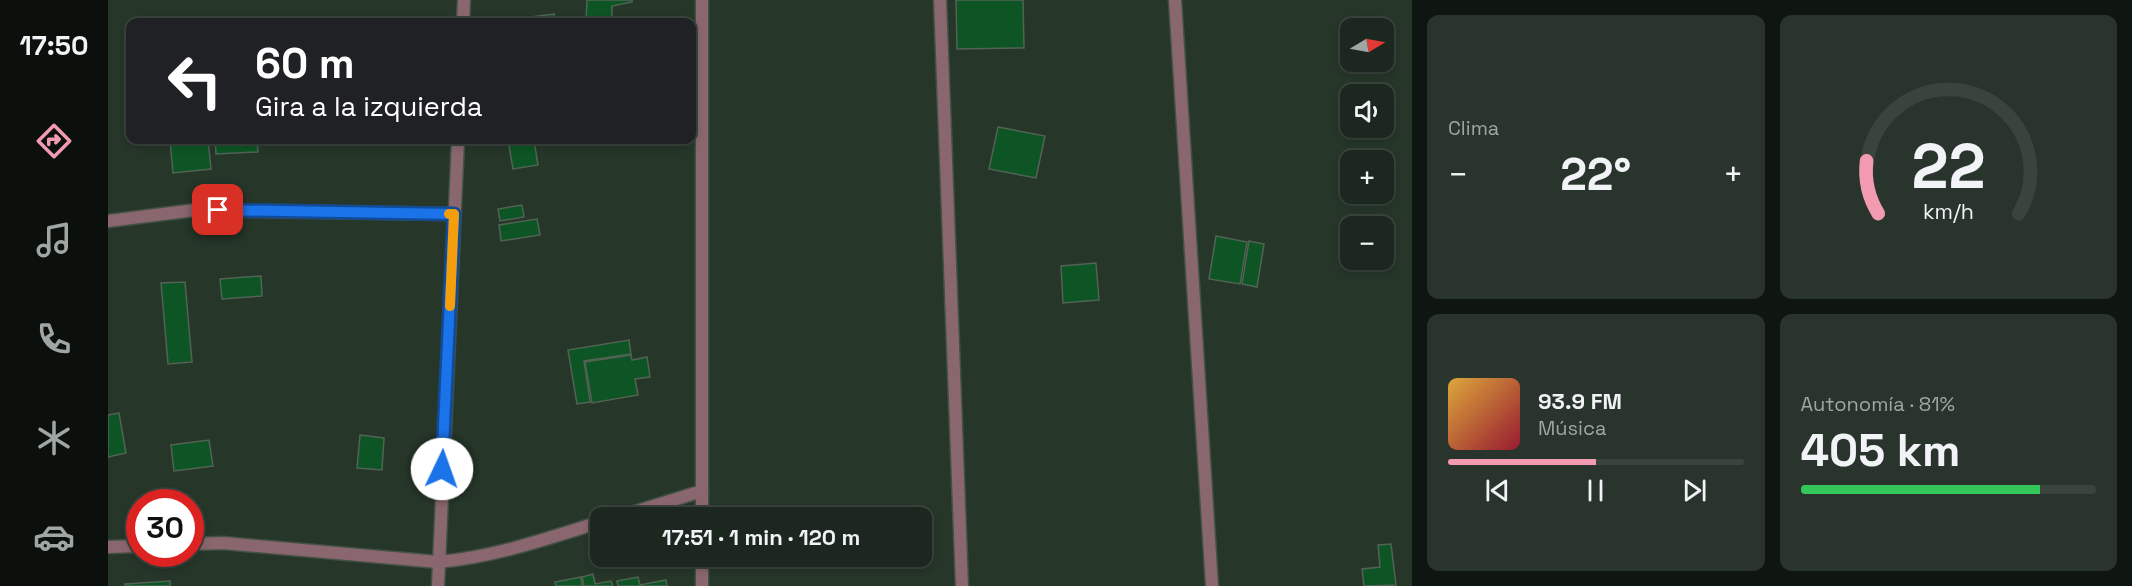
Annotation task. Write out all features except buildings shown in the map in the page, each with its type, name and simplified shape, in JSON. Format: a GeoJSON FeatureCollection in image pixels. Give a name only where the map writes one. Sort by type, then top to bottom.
{"type":"FeatureCollection","features":[{"type":"Feature","properties":{"kind":"street"},"geometry":{"type":"LineString","coordinates":[[464,18],[465,0]]}},
{"type":"Feature","properties":{"kind":"street"},"geometry":{"type":"LineString","coordinates":[[702,0],[702,507]]}},
{"type":"Feature","properties":{"kind":"street"},"geometry":{"type":"LineString","coordinates":[[940,0],[962,586]]}},
{"type":"Feature","properties":{"kind":"street"},"geometry":{"type":"LineString","coordinates":[[1175,0],[1212,586]]}},
{"type":"Feature","properties":{"kind":"street"},"geometry":{"type":"LineString","coordinates":[[438,586],[458,144]]}},
{"type":"Feature","properties":{"kind":"street"},"geometry":{"type":"LineString","coordinates":[[108,221],[195,210],[454,214]]}},
{"type":"Feature","properties":{"kind":"street"},"geometry":{"type":"LineString","coordinates":[[650,507],[702,491]]}},
{"type":"Feature","properties":{"kind":"street"},"geometry":{"type":"LineString","coordinates":[[204,544],[223,543],[438,562],[469,559],[507,551],[590,525]]}},
{"type":"Feature","properties":{"kind":"street"},"geometry":{"type":"LineString","coordinates":[[108,547],[126,546]]}},
{"type":"Feature","properties":{"kind":"street"},"geometry":{"type":"LineString","coordinates":[[702,567],[702,586]]}},
{"type":"Feature","properties":{"kind":"slow traffic"},"geometry":{"type":"LineString","coordinates":[[449,214],[454,214],[450,306]]}},
{"type":"Feature","properties":{"kind":"route"},"geometry":{"type":"LineString","coordinates":[[218,210],[454,214],[442,469]]}}]}
